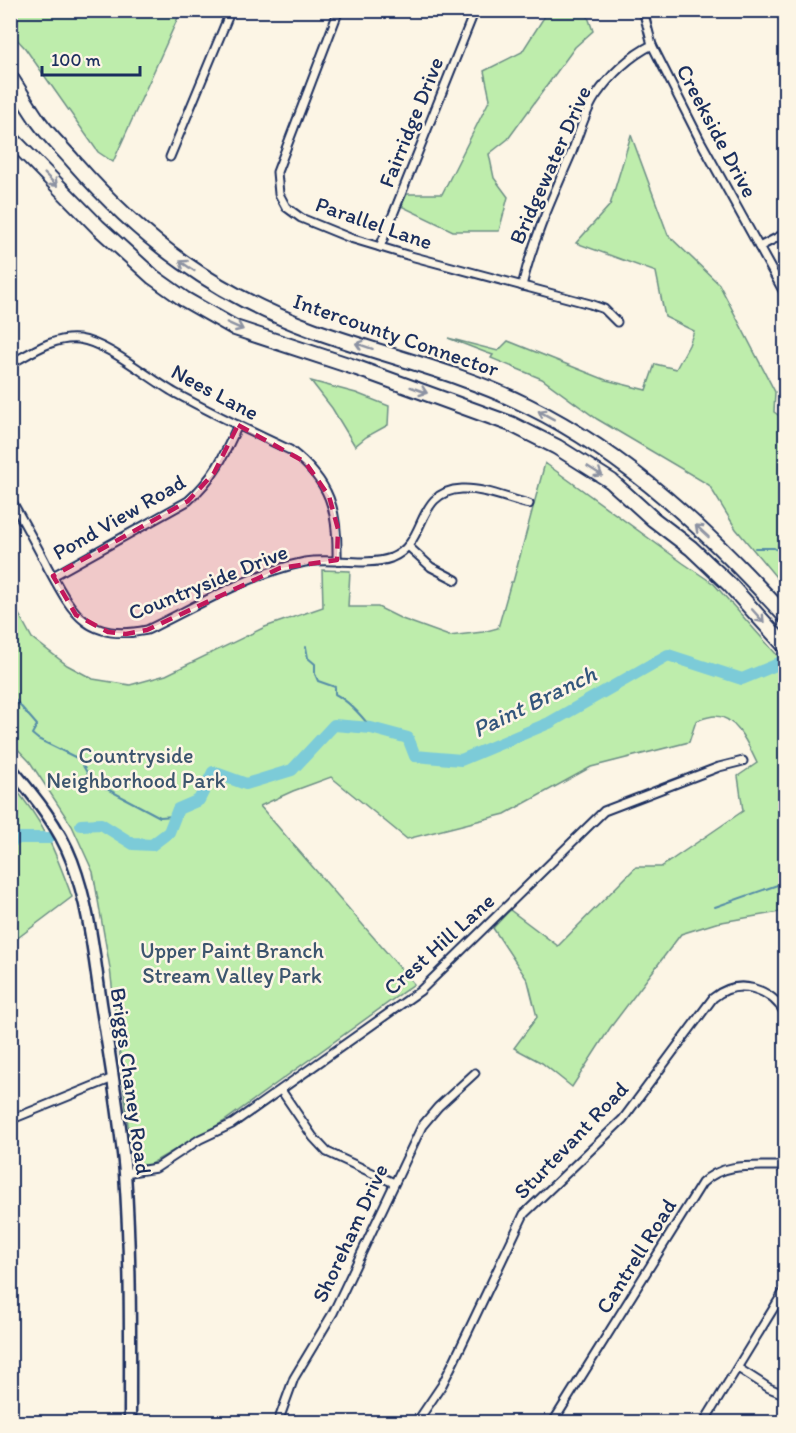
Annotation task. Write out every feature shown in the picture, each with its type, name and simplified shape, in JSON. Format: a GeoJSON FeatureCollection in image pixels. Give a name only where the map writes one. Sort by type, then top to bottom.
{"type":"FeatureCollection","features":[{"type":"Feature","properties":{"kind":"highway","name":"Intercounty Connector"},"geometry":{"type":"LineString","coordinates":[[10,77],[40,123],[101,193],[143,234],[184,265],[263,310],[314,330],[498,391],[550,417],[665,497],[745,571],[786,617]]}},
{"type":"Feature","properties":{"kind":"highway","name":"Intercounty Connector"},"geometry":{"type":"LineString","coordinates":[[10,137],[98,227],[153,277],[184,299],[235,328],[357,368],[511,424],[612,481],[653,519],[691,548],[730,585],[786,647]]}},
{"type":"Feature","properties":{"kind":"main road","name":"Briggs Chaney Road"},"geometry":{"type":"LineString","coordinates":[[10,767],[36,798],[61,836],[72,860],[87,914],[113,1078],[124,1173],[128,1256],[130,1422]]}},
{"type":"Feature","properties":{"kind":"street"},"geometry":{"type":"LineString","coordinates":[[170,157],[231,10]]}},
{"type":"Feature","properties":{"kind":"street","name":"Parallel Lane"},"geometry":{"type":"LineString","coordinates":[[339,10],[277,172],[277,185],[286,207],[301,218],[350,238],[604,309],[617,322]]}},
{"type":"Feature","properties":{"kind":"street","name":"Fairridge Drive"},"geometry":{"type":"LineString","coordinates":[[380,247],[475,10]]}},
{"type":"Feature","properties":{"kind":"street","name":"Creekside Drive"},"geometry":{"type":"LineString","coordinates":[[643,10],[652,45],[700,140],[786,296]]}},
{"type":"Feature","properties":{"kind":"street","name":"Bridgewater Drive"},"geometry":{"type":"LineString","coordinates":[[522,286],[531,249],[593,100],[623,64],[636,53],[652,45]]}},
{"type":"Feature","properties":{"kind":"street"},"geometry":{"type":"LineString","coordinates":[[759,247],[786,233]]}},
{"type":"Feature","properties":{"kind":"street","name":"Nees Lane"},"geometry":{"type":"LineString","coordinates":[[10,364],[44,346],[79,339],[101,347],[173,392],[290,450],[317,476],[329,496],[338,529],[337,560]]}},
{"type":"Feature","properties":{"kind":"street","name":"Pond View Road"},"geometry":{"type":"LineString","coordinates":[[53,576],[188,501],[214,473],[238,425]]}},
{"type":"Feature","properties":{"kind":"street"},"geometry":{"type":"LineString","coordinates":[[456,580],[431,567],[408,546],[417,533],[425,511],[432,502],[438,496],[449,492],[472,489],[529,504]]}},
{"type":"Feature","properties":{"kind":"street","name":"Countryside Drive"},"geometry":{"type":"LineString","coordinates":[[10,498],[64,598],[76,615],[91,626],[108,632],[126,634],[147,630],[280,568],[309,561],[373,561],[391,558],[408,546]]}},
{"type":"Feature","properties":{"kind":"street","name":"Crest Hill Lane"},"geometry":{"type":"LineString","coordinates":[[124,1173],[156,1168],[200,1139],[231,1124],[420,991],[604,811],[719,767],[743,761]]}},
{"type":"Feature","properties":{"kind":"street","name":"Sturtevant Road"},"geometry":{"type":"LineString","coordinates":[[417,1422],[451,1368],[524,1214],[623,1119],[713,998],[720,992],[732,988],[743,986],[757,988],[772,997],[786,1015]]}},
{"type":"Feature","properties":{"kind":"street","name":"Shoreham Drive"},"geometry":{"type":"LineString","coordinates":[[278,1422],[294,1378],[333,1313],[422,1126],[438,1107],[475,1073]]}},
{"type":"Feature","properties":{"kind":"street"},"geometry":{"type":"LineString","coordinates":[[10,1120],[113,1078]]}},
{"type":"Feature","properties":{"kind":"street"},"geometry":{"type":"LineString","coordinates":[[281,1090],[313,1137],[327,1152],[394,1183]]}},
{"type":"Feature","properties":{"kind":"street","name":"Cantrell Road"},"geometry":{"type":"LineString","coordinates":[[553,1422],[702,1183],[710,1175],[728,1168],[786,1166]]}},
{"type":"Feature","properties":{"kind":"street"},"geometry":{"type":"LineString","coordinates":[[704,1422],[786,1288]]}},
{"type":"Feature","properties":{"kind":"street"},"geometry":{"type":"LineString","coordinates":[[738,1368],[769,1388],[786,1395]]}},
{"type":"Feature","properties":{"kind":"highlighted area"},"geometry":{"type":"Polygon","coordinates":[[[238,425],[305,462],[329,496],[338,529],[337,560],[280,568],[147,630],[126,634],[108,632],[76,615],[53,576],[188,501],[214,473],[238,425]]]}},
{"type":"Feature","properties":{"kind":"green space"},"geometry":{"type":"Polygon","coordinates":[[[11,10],[181,11],[113,162],[98,152],[25,48],[11,33],[11,10]]]}},
{"type":"Feature","properties":{"kind":"green space"},"geometry":{"type":"Polygon","coordinates":[[[548,11],[586,11],[593,31],[575,47],[508,139],[489,154],[494,178],[508,197],[499,231],[453,231],[401,206],[407,194],[442,194],[490,99],[484,71],[522,52],[548,11]]]}},
{"type":"Feature","properties":{"kind":"green space"},"geometry":{"type":"Polygon","coordinates":[[[631,135],[668,235],[719,284],[775,392],[774,412],[785,420],[785,588],[736,529],[709,485],[597,419],[542,379],[491,358],[493,355],[448,338],[498,351],[508,341],[606,380],[646,390],[655,364],[676,369],[694,331],[665,317],[656,272],[576,243],[610,205],[631,135]]]}},
{"type":"Feature","properties":{"kind":"green space"},"geometry":{"type":"Polygon","coordinates":[[[311,381],[356,393],[389,406],[388,425],[355,446],[332,408],[311,381]]]}},
{"type":"Feature","properties":{"kind":"green space"},"geometry":{"type":"Polygon","coordinates":[[[545,463],[714,584],[785,664],[785,911],[716,923],[681,934],[610,1028],[572,1087],[542,1063],[514,1048],[537,1017],[528,981],[493,928],[510,910],[558,946],[636,867],[661,867],[743,811],[738,776],[757,763],[736,727],[723,717],[713,716],[696,721],[689,742],[591,767],[505,814],[407,839],[331,777],[293,791],[260,806],[414,984],[223,1122],[147,1166],[138,1164],[137,1156],[131,1151],[110,968],[93,872],[72,826],[30,762],[11,742],[10,598],[32,638],[67,665],[93,679],[130,685],[166,675],[265,627],[323,607],[322,570],[350,571],[348,607],[378,607],[402,619],[449,636],[483,632],[498,628],[511,582],[513,582],[545,463]]]}},
{"type":"Feature","properties":{"kind":"green space"},"geometry":{"type":"Polygon","coordinates":[[[11,784],[48,837],[72,897],[11,943],[11,784]]]}},
{"type":"Feature","properties":{"kind":"waterway"},"geometry":{"type":"LineString","coordinates":[[755,548],[774,548],[786,555]]}},
{"type":"Feature","properties":{"kind":"waterway"},"geometry":{"type":"LineString","coordinates":[[306,647],[308,658],[315,664],[318,681],[335,687],[335,694],[350,705],[371,728]]}},
{"type":"Feature","properties":{"kind":"waterway","name":"Paint Branch"},"geometry":{"type":"LineString","coordinates":[[81,825],[101,824],[133,844],[152,845],[169,832],[178,809],[199,800],[213,772],[246,784],[292,770],[334,725],[371,728],[408,738],[415,756],[461,760],[549,723],[668,655],[742,679],[776,665],[786,658]]}},
{"type":"Feature","properties":{"kind":"waterway"},"geometry":{"type":"LineString","coordinates":[[10,694],[37,725],[32,734],[79,759],[92,781],[160,817],[175,816]]}},
{"type":"Feature","properties":{"kind":"waterway","name":"Paint Branch"},"geometry":{"type":"LineString","coordinates":[[10,842],[19,838],[49,838]]}},
{"type":"Feature","properties":{"kind":"waterway"},"geometry":{"type":"LineString","coordinates":[[715,907],[786,882]]}},
{"type":"Feature","properties":{"kind":"park label","name":"Countryside Neighborhood Park"},"geometry":{"type":"Point","coordinates":[136,768]}},
{"type":"Feature","properties":{"kind":"park label","name":"Upper Paint Branch Stream Valley Park"},"geometry":{"type":"Point","coordinates":[232,962]}}]}
